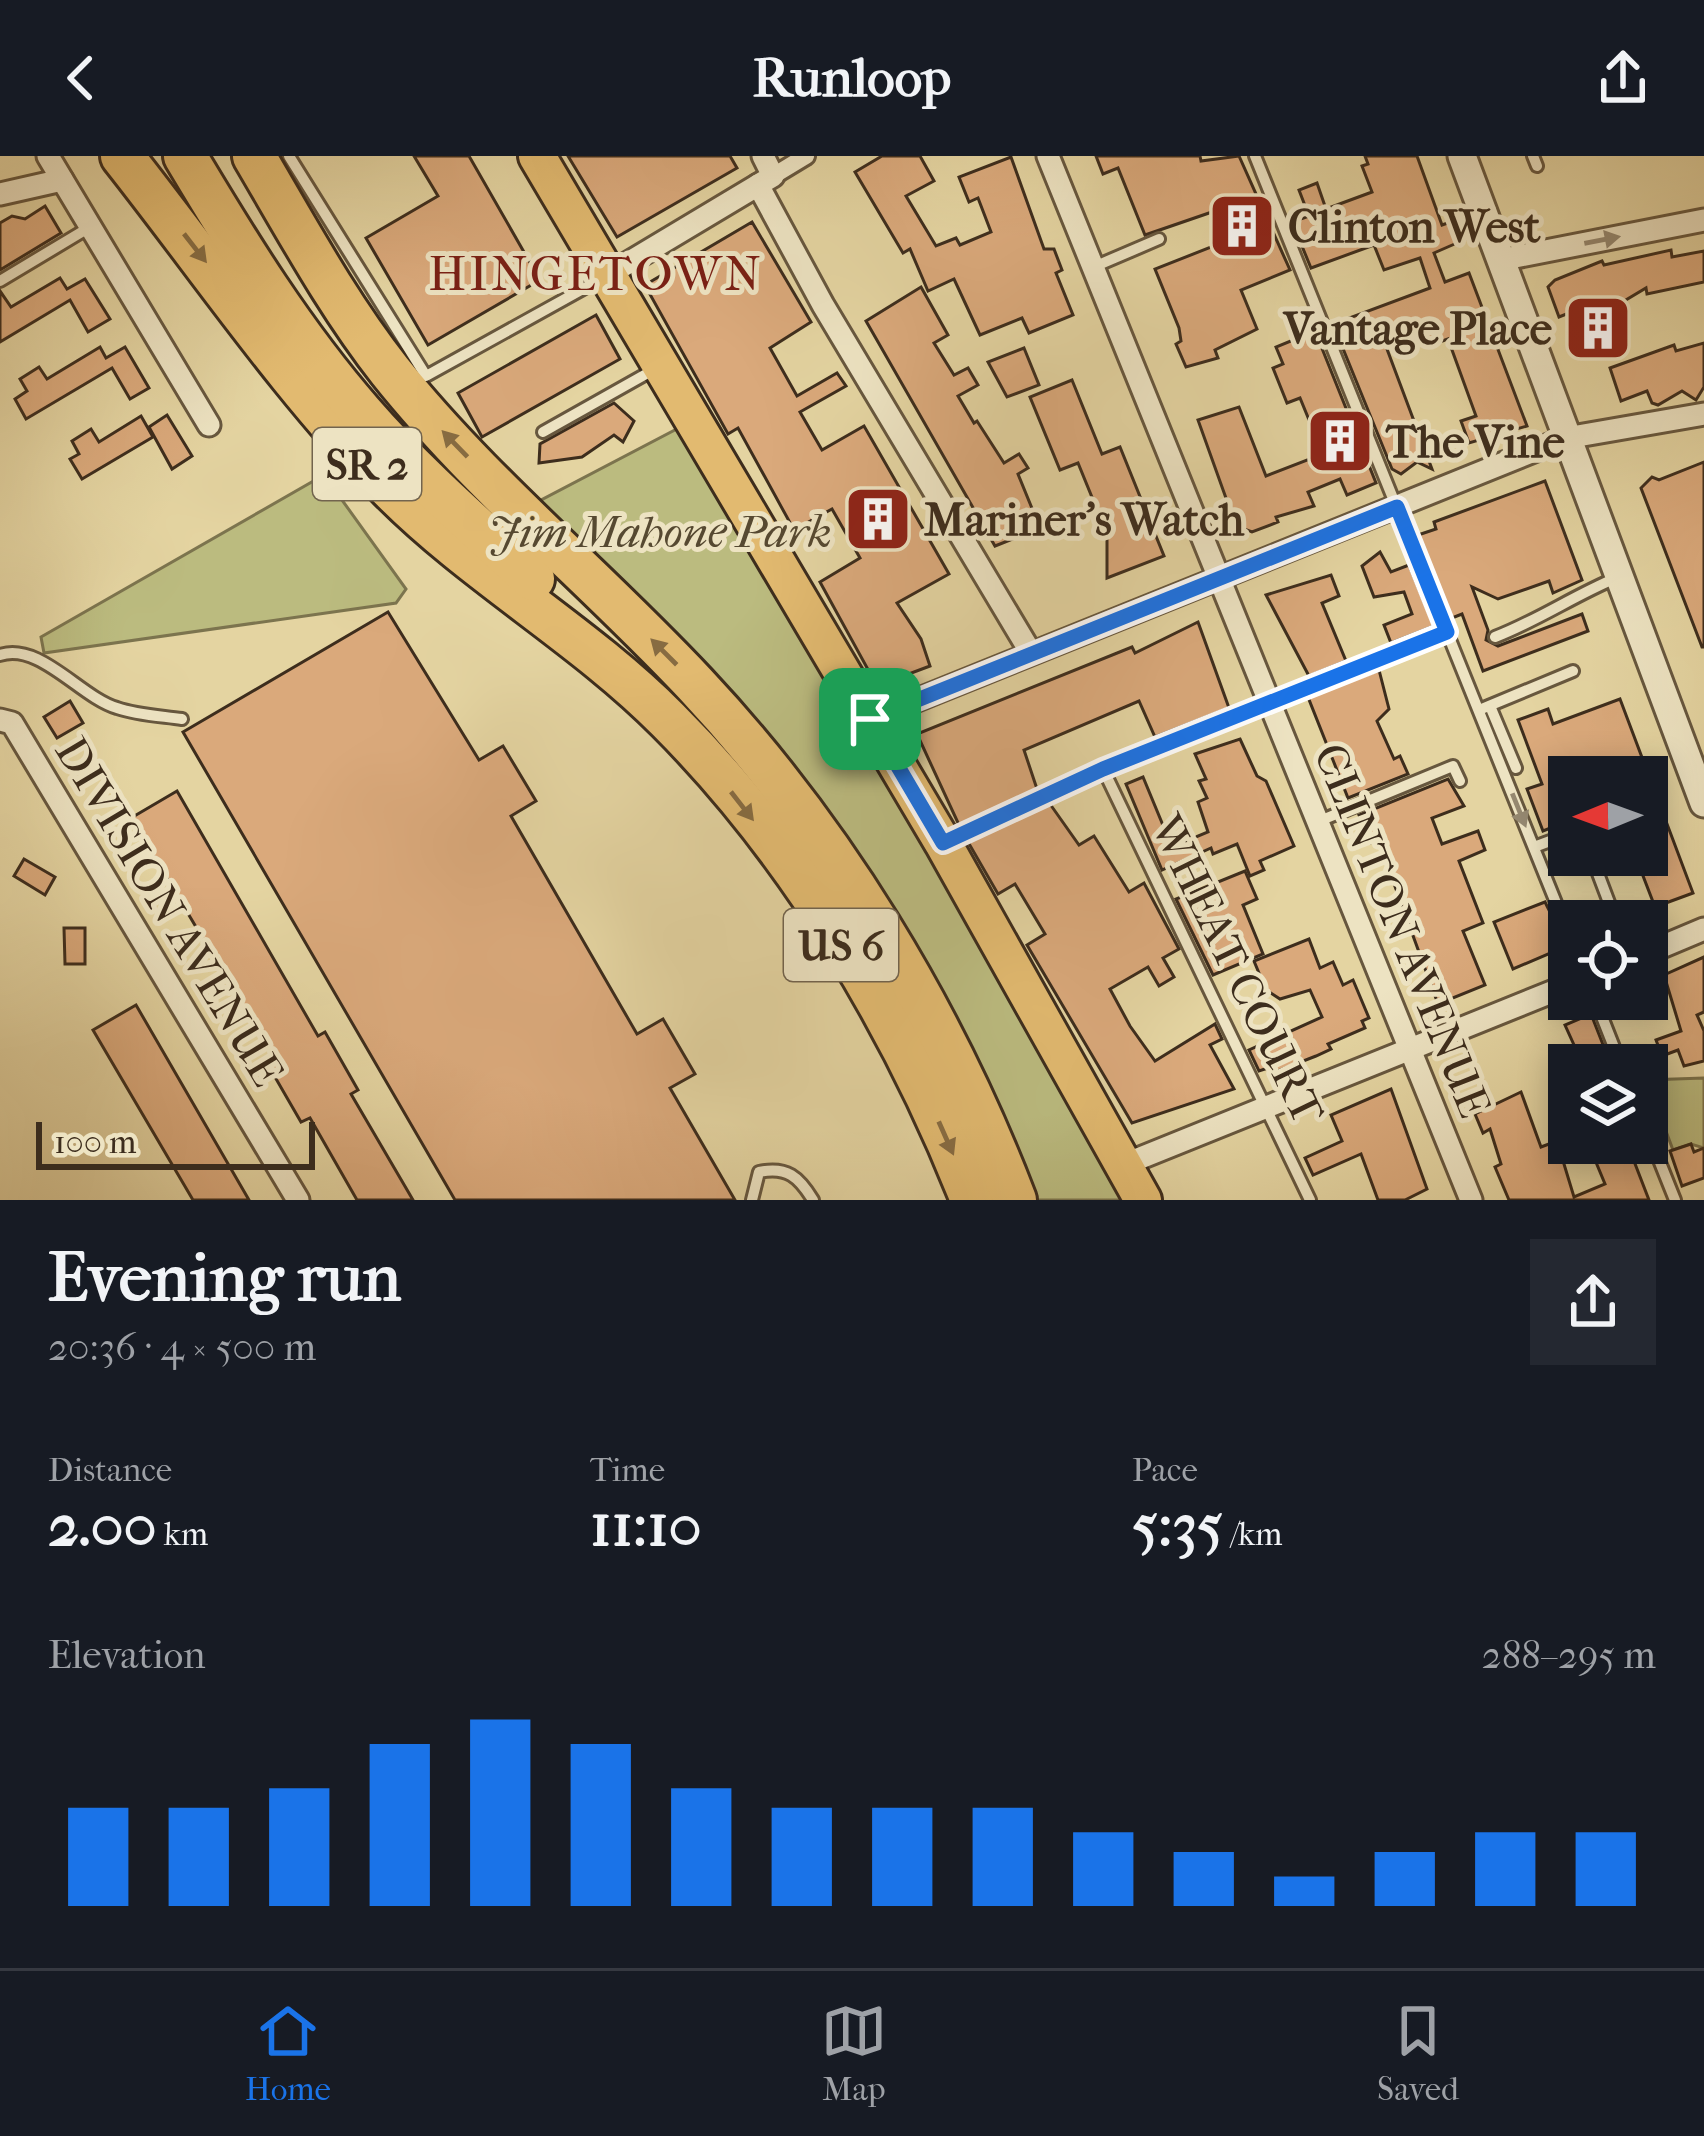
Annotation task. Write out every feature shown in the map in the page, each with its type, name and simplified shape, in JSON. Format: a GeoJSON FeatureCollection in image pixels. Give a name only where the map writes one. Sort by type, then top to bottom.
{"type":"FeatureCollection","features":[{"type":"Feature","properties":{"kind":"highway","name":"SR 2"},"geometry":{"type":"LineString","coordinates":[[122,156],[369,467],[470,561],[666,717]]}},
{"type":"Feature","properties":{"kind":"highway","name":"US 6"},"geometry":{"type":"LineString","coordinates":[[185,156],[290,321],[359,410],[430,484],[584,626],[760,829],[856,968],[920,1084],[972,1200]]}},
{"type":"Feature","properties":{"kind":"highway","name":"US 6"},"geometry":{"type":"LineString","coordinates":[[212,156],[318,329],[384,415],[527,552],[627,615],[709,699],[783,791],[886,938],[967,1086],[1015,1200]]}},
{"type":"Feature","properties":{"kind":"highway","name":"SR 2"},"geometry":{"type":"LineString","coordinates":[[279,160],[329,283],[389,369],[456,445],[627,615]]}},
{"type":"Feature","properties":{"kind":"main road"},"geometry":{"type":"LineString","coordinates":[[537,156],[943,843],[1143,1200]]}},
{"type":"Feature","properties":{"kind":"street"},"geometry":{"type":"LineString","coordinates":[[48,156],[209,425]]}},
{"type":"Feature","properties":{"kind":"street"},"geometry":{"type":"LineString","coordinates":[[608,275],[765,172],[806,156]]}},
{"type":"Feature","properties":{"kind":"street","name":"CLINTON AVENUE"},"geometry":{"type":"LineString","coordinates":[[1048,156],[1471,1200]]}},
{"type":"Feature","properties":{"kind":"street"},"geometry":{"type":"LineString","coordinates":[[1462,156],[1704,803]]}},
{"type":"Feature","properties":{"kind":"street"},"geometry":{"type":"LineString","coordinates":[[765,172],[823,305],[1031,652]]}},
{"type":"Feature","properties":{"kind":"street"},"geometry":{"type":"LineString","coordinates":[[0,194],[62,180]]}},
{"type":"Feature","properties":{"kind":"street"},"geometry":{"type":"LineString","coordinates":[[1500,260],[1704,220]]}},
{"type":"Feature","properties":{"kind":"street"},"geometry":{"type":"LineString","coordinates":[[870,719],[1566,438],[1704,414]]}},
{"type":"Feature","properties":{"kind":"street","name":"DIVISION AVENUE"},"geometry":{"type":"LineString","coordinates":[[6,722],[298,1200]]}},
{"type":"Feature","properties":{"kind":"street"},"geometry":{"type":"LineString","coordinates":[[1668,944],[1704,928]]}},
{"type":"Feature","properties":{"kind":"street"},"geometry":{"type":"LineString","coordinates":[[1123,1165],[1548,993]]}},
{"type":"Feature","properties":{"kind":"lane"},"geometry":{"type":"LineString","coordinates":[[1256,156],[1447,632],[1516,768]]}},
{"type":"Feature","properties":{"kind":"lane"},"geometry":{"type":"LineString","coordinates":[[279,160],[427,376],[608,275]]}},
{"type":"Feature","properties":{"kind":"lane"},"geometry":{"type":"LineString","coordinates":[[0,281],[90,226]]}},
{"type":"Feature","properties":{"kind":"lane"},"geometry":{"type":"LineString","coordinates":[[1096,266],[1159,239]]}},
{"type":"Feature","properties":{"kind":"lane"},"geometry":{"type":"LineString","coordinates":[[542,432],[662,366]]}},
{"type":"Feature","properties":{"kind":"lane"},"geometry":{"type":"LineString","coordinates":[[1495,637],[1553,614],[1573,596],[1619,577]]}},
{"type":"Feature","properties":{"kind":"lane"},"geometry":{"type":"LineString","coordinates":[[943,843],[1103,769],[1447,632]]}},
{"type":"Feature","properties":{"kind":"lane"},"geometry":{"type":"LineString","coordinates":[[0,655],[11,651],[45,664],[113,708],[182,718]]}},
{"type":"Feature","properties":{"kind":"lane"},"geometry":{"type":"LineString","coordinates":[[1484,708],[1573,671]]}},
{"type":"Feature","properties":{"kind":"lane"},"geometry":{"type":"LineString","coordinates":[[1484,708],[1555,900]]}},
{"type":"Feature","properties":{"kind":"lane"},"geometry":{"type":"LineString","coordinates":[[1317,822],[1453,766],[1460,781]]}},
{"type":"Feature","properties":{"kind":"lane","name":"WHEAT COURT"},"geometry":{"type":"LineString","coordinates":[[1103,769],[1310,1200]]}},
{"type":"Feature","properties":{"kind":"lane"},"geometry":{"type":"LineString","coordinates":[[1534,847],[1548,842]]}},
{"type":"Feature","properties":{"kind":"lane"},"geometry":{"type":"LineString","coordinates":[[1661,1164],[1675,1200]]}},
{"type":"Feature","properties":{"kind":"lane"},"geometry":{"type":"LineString","coordinates":[[752,1200],[759,1172],[777,1168],[792,1174],[813,1200]]}},
{"type":"Feature","properties":{"kind":"green space","name":"Jim Mahone Park"},"geometry":{"type":"Polygon","coordinates":[[[694,420],[1143,1200],[1015,1200],[829,853],[522,510],[694,420]]]}},
{"type":"Feature","properties":{"kind":"green space"},"geometry":{"type":"Polygon","coordinates":[[[324,475],[406,589],[396,603],[44,653],[41,637],[324,475]]]}},
{"type":"Feature","properties":{"kind":"green space"},"geometry":{"type":"Polygon","coordinates":[[[1704,1078],[1704,1148],[1691,1144],[1673,1150],[1668,1137],[1668,1079],[1704,1078]]]}},
{"type":"Feature","properties":{"kind":"building"},"geometry":{"type":"Polygon","coordinates":[[[414,156],[469,156],[540,280],[428,345],[366,238],[438,196],[414,156]]]}},
{"type":"Feature","properties":{"kind":"building"},"geometry":{"type":"Polygon","coordinates":[[[568,156],[730,156],[737,168],[617,237],[568,156]]]}},
{"type":"Feature","properties":{"kind":"building"},"geometry":{"type":"Polygon","coordinates":[[[882,156],[920,156],[934,181],[906,196],[936,246],[956,238],[960,245],[991,232],[978,198],[969,202],[959,177],[1011,157],[1044,249],[1054,249],[1062,270],[1056,273],[1073,315],[1029,333],[1022,318],[980,335],[954,279],[928,291],[910,249],[903,253],[855,172],[882,156]]]}},
{"type":"Feature","properties":{"kind":"building","name":"Clinton West"},"geometry":{"type":"Polygon","coordinates":[[[1096,156],[1200,156],[1201,161],[1239,156],[1290,270],[1241,290],[1257,329],[1215,350],[1218,358],[1186,367],[1176,344],[1181,341],[1179,328],[1155,269],[1224,242],[1212,212],[1145,235],[1118,168],[1103,174],[1096,156]]]}},
{"type":"Feature","properties":{"kind":"building"},"geometry":{"type":"Polygon","coordinates":[[[1365,156],[1417,156],[1442,225],[1459,219],[1466,239],[1434,253],[1445,282],[1469,273],[1527,426],[1469,443],[1461,421],[1476,416],[1448,339],[1428,346],[1421,327],[1384,341],[1432,469],[1417,462],[1401,474],[1392,469],[1333,324],[1430,288],[1420,258],[1384,270],[1374,245],[1311,268],[1292,222],[1309,216],[1299,190],[1317,183],[1326,209],[1372,192],[1362,166],[1368,164],[1365,156]]]}},
{"type":"Feature","properties":{"kind":"building"},"geometry":{"type":"Polygon","coordinates":[[[45,206],[61,233],[0,270],[0,223],[12,216],[25,219],[45,206]]]}},
{"type":"Feature","properties":{"kind":"building"},"geometry":{"type":"Polygon","coordinates":[[[752,222],[811,322],[770,348],[797,396],[837,373],[846,386],[800,412],[822,450],[864,426],[949,574],[897,603],[921,639],[930,666],[877,686],[820,582],[860,558],[832,509],[794,530],[738,428],[728,434],[647,289],[650,282],[752,222]]]}},
{"type":"Feature","properties":{"kind":"building"},"geometry":{"type":"Polygon","coordinates":[[[1671,250],[1672,257],[1704,251],[1704,282],[1647,294],[1646,288],[1589,322],[1584,307],[1559,317],[1548,287],[1555,280],[1602,261],[1604,265],[1671,250]]]}},
{"type":"Feature","properties":{"kind":"building"},"geometry":{"type":"Polygon","coordinates":[[[60,278],[67,289],[85,279],[110,319],[88,332],[70,300],[0,342],[0,291],[11,307],[60,278]]]}},
{"type":"Feature","properties":{"kind":"building"},"geometry":{"type":"Polygon","coordinates":[[[921,287],[948,335],[934,343],[954,375],[968,368],[978,385],[958,396],[1004,463],[1019,454],[1028,468],[1018,474],[1040,528],[995,546],[866,321],[921,287]]]}},
{"type":"Feature","properties":{"kind":"building"},"geometry":{"type":"Polygon","coordinates":[[[596,315],[620,359],[482,437],[458,393],[596,315]]]}},
{"type":"Feature","properties":{"kind":"building"},"geometry":{"type":"Polygon","coordinates":[[[1315,331],[1376,483],[1347,495],[1340,479],[1308,492],[1314,506],[1276,517],[1278,522],[1252,532],[1236,526],[1198,420],[1239,407],[1266,476],[1323,454],[1300,398],[1287,403],[1273,368],[1283,364],[1276,347],[1315,331]]]}},
{"type":"Feature","properties":{"kind":"building"},"geometry":{"type":"Polygon","coordinates":[[[1704,343],[1704,387],[1696,400],[1682,391],[1658,405],[1647,391],[1621,401],[1610,368],[1674,345],[1676,351],[1704,343]]]}},
{"type":"Feature","properties":{"kind":"building"},"geometry":{"type":"Polygon","coordinates":[[[100,347],[106,358],[125,347],[149,388],[130,399],[112,368],[26,419],[15,399],[27,391],[20,379],[39,367],[47,379],[100,347]]]}},
{"type":"Feature","properties":{"kind":"building"},"geometry":{"type":"Polygon","coordinates":[[[1024,348],[1039,385],[1007,397],[988,362],[1024,348]]]}},
{"type":"Feature","properties":{"kind":"building"},"geometry":{"type":"Polygon","coordinates":[[[1072,380],[1102,454],[1120,447],[1164,556],[1107,578],[1107,534],[1078,463],[1060,470],[1030,397],[1072,380]]]}},
{"type":"Feature","properties":{"kind":"building"},"geometry":{"type":"Polygon","coordinates":[[[614,403],[634,421],[623,442],[614,435],[582,457],[539,463],[540,444],[614,403]]]}},
{"type":"Feature","properties":{"kind":"building"},"geometry":{"type":"Polygon","coordinates":[[[167,415],[192,456],[172,469],[149,427],[167,415]]]}},
{"type":"Feature","properties":{"kind":"building"},"geometry":{"type":"Polygon","coordinates":[[[141,416],[153,437],[82,479],[70,459],[79,454],[72,441],[91,429],[99,442],[141,416]]]}},
{"type":"Feature","properties":{"kind":"building"},"geometry":{"type":"Polygon","coordinates":[[[1704,462],[1702,647],[1641,488],[1652,477],[1659,480],[1704,462]]]}},
{"type":"Feature","properties":{"kind":"building"},"geometry":{"type":"Polygon","coordinates":[[[1545,481],[1582,580],[1553,593],[1549,581],[1498,599],[1472,587],[1488,630],[1486,640],[1498,646],[1582,614],[1588,631],[1483,671],[1462,614],[1452,618],[1418,535],[1436,529],[1434,522],[1545,481]]]}},
{"type":"Feature","properties":{"kind":"building"},"geometry":{"type":"Polygon","coordinates":[[[1380,552],[1391,572],[1409,565],[1434,626],[1391,643],[1384,625],[1412,614],[1404,592],[1374,597],[1362,566],[1380,552]]]}},
{"type":"Feature","properties":{"kind":"building"},"geometry":{"type":"Polygon","coordinates":[[[1331,575],[1339,596],[1322,603],[1346,661],[1309,676],[1266,595],[1331,575]]]}},
{"type":"Feature","properties":{"kind":"building"},"geometry":{"type":"Polygon","coordinates":[[[388,612],[479,760],[503,746],[536,801],[511,816],[637,1034],[663,1019],[695,1074],[670,1088],[735,1200],[455,1200],[183,732],[388,612]]]}},
{"type":"Feature","properties":{"kind":"building"},"geometry":{"type":"Polygon","coordinates":[[[1198,622],[1229,708],[1155,737],[1139,701],[1024,750],[1037,789],[959,825],[917,734],[1132,647],[1135,653],[1198,622]]]}},
{"type":"Feature","properties":{"kind":"building"},"geometry":{"type":"Polygon","coordinates":[[[1379,670],[1389,709],[1377,721],[1394,759],[1400,756],[1408,774],[1348,798],[1308,697],[1379,670]]]}},
{"type":"Feature","properties":{"kind":"building"},"geometry":{"type":"Polygon","coordinates":[[[1620,699],[1641,756],[1548,756],[1548,829],[1543,831],[1527,789],[1542,784],[1518,720],[1548,709],[1553,724],[1620,699]]]}},
{"type":"Feature","properties":{"kind":"building"},"geometry":{"type":"Polygon","coordinates":[[[70,701],[83,723],[57,738],[44,717],[70,701]]]}},
{"type":"Feature","properties":{"kind":"building"},"geometry":{"type":"Polygon","coordinates":[[[1240,739],[1257,776],[1266,781],[1294,846],[1260,861],[1264,870],[1250,876],[1237,844],[1213,854],[1211,848],[1162,870],[1126,784],[1143,777],[1172,847],[1208,832],[1198,802],[1207,798],[1199,781],[1206,779],[1195,754],[1240,739]]]}},
{"type":"Feature","properties":{"kind":"building"},"geometry":{"type":"Polygon","coordinates":[[[1448,779],[1464,806],[1432,818],[1442,844],[1478,831],[1485,850],[1459,861],[1483,923],[1463,931],[1485,985],[1438,1004],[1378,840],[1370,843],[1359,815],[1448,779]]]}},
{"type":"Feature","properties":{"kind":"building"},"geometry":{"type":"Polygon","coordinates":[[[177,791],[318,1036],[325,1032],[358,1090],[351,1094],[413,1200],[357,1200],[310,1118],[301,1122],[268,1065],[276,1061],[131,818],[177,791]]]}},
{"type":"Feature","properties":{"kind":"building"},"geometry":{"type":"Polygon","coordinates":[[[1050,804],[1079,845],[1094,836],[1129,892],[1144,883],[1179,949],[1163,958],[1174,977],[1159,986],[1148,967],[1110,989],[1130,1026],[1155,1061],[1215,1024],[1222,1039],[1210,1045],[1234,1089],[1132,1123],[1027,945],[1045,934],[1015,884],[998,894],[968,842],[1050,804]]]}},
{"type":"Feature","properties":{"kind":"building"},"geometry":{"type":"Polygon","coordinates":[[[1668,827],[1693,893],[1668,902],[1652,900],[1643,876],[1668,876],[1668,827]]]}},
{"type":"Feature","properties":{"kind":"building"},"geometry":{"type":"Polygon","coordinates":[[[24,859],[55,877],[45,895],[14,876],[24,859]]]}},
{"type":"Feature","properties":{"kind":"building"},"geometry":{"type":"Polygon","coordinates":[[[1245,871],[1257,899],[1243,905],[1263,954],[1213,975],[1176,899],[1245,871]]]}},
{"type":"Feature","properties":{"kind":"building"},"geometry":{"type":"Polygon","coordinates":[[[1545,902],[1548,954],[1513,969],[1494,922],[1545,902]]]}},
{"type":"Feature","properties":{"kind":"building"},"geometry":{"type":"Polygon","coordinates":[[[64,928],[85,928],[85,964],[65,964],[64,928]]]}},
{"type":"Feature","properties":{"kind":"building"},"geometry":{"type":"Polygon","coordinates":[[[1309,939],[1320,968],[1333,962],[1343,985],[1353,980],[1369,1018],[1362,1021],[1365,1028],[1328,1044],[1331,1049],[1270,1074],[1268,1068],[1259,1071],[1249,1050],[1322,1017],[1310,990],[1280,999],[1266,990],[1254,961],[1309,939]]]}},
{"type":"Feature","properties":{"kind":"building"},"geometry":{"type":"Polygon","coordinates":[[[1704,957],[1704,1012],[1697,1015],[1704,1031],[1704,1061],[1684,1066],[1678,1050],[1668,1054],[1668,1044],[1658,1044],[1656,1040],[1681,1031],[1668,973],[1704,957]]]}},
{"type":"Feature","properties":{"kind":"building"},"geometry":{"type":"Polygon","coordinates":[[[136,1005],[249,1200],[193,1200],[93,1030],[136,1005]]]}},
{"type":"Feature","properties":{"kind":"building"},"geometry":{"type":"Polygon","coordinates":[[[1593,1020],[1603,1044],[1574,1044],[1565,1025],[1593,1020]]]}},
{"type":"Feature","properties":{"kind":"building"},"geometry":{"type":"Polygon","coordinates":[[[1391,1089],[1427,1189],[1405,1200],[1378,1200],[1361,1154],[1313,1175],[1305,1158],[1342,1141],[1331,1115],[1391,1089]]]}},
{"type":"Feature","properties":{"kind":"building"},"geometry":{"type":"Polygon","coordinates":[[[1521,1092],[1541,1147],[1548,1144],[1548,1164],[1564,1164],[1574,1197],[1605,1184],[1597,1164],[1635,1164],[1649,1200],[1509,1200],[1495,1167],[1501,1164],[1490,1129],[1483,1133],[1475,1114],[1521,1092]]]}},
{"type":"Feature","properties":{"kind":"building"},"geometry":{"type":"Polygon","coordinates":[[[1691,1144],[1694,1152],[1704,1148],[1704,1178],[1682,1186],[1670,1151],[1691,1144]]]}},
{"type":"Feature","properties":{"kind":"place","name":"Clinton West"},"geometry":{"type":"Point","coordinates":[1242,226]}},
{"type":"Feature","properties":{"kind":"place","name":"Vantage Place"},"geometry":{"type":"Point","coordinates":[1598,328]}},
{"type":"Feature","properties":{"kind":"place","name":"The Vine"},"geometry":{"type":"Point","coordinates":[1340,441]}},
{"type":"Feature","properties":{"kind":"place","name":"Mariner's Watch"},"geometry":{"type":"Point","coordinates":[878,519]}},
{"type":"Feature","properties":{"kind":"district","name":"HINGETOWN"},"geometry":{"type":"Point","coordinates":[596,273]}},
{"type":"Feature","properties":{"kind":"route"},"geometry":{"type":"LineString","coordinates":[[1397,507],[1447,632],[1103,769],[943,843],[870,719],[1397,507]]}}]}
